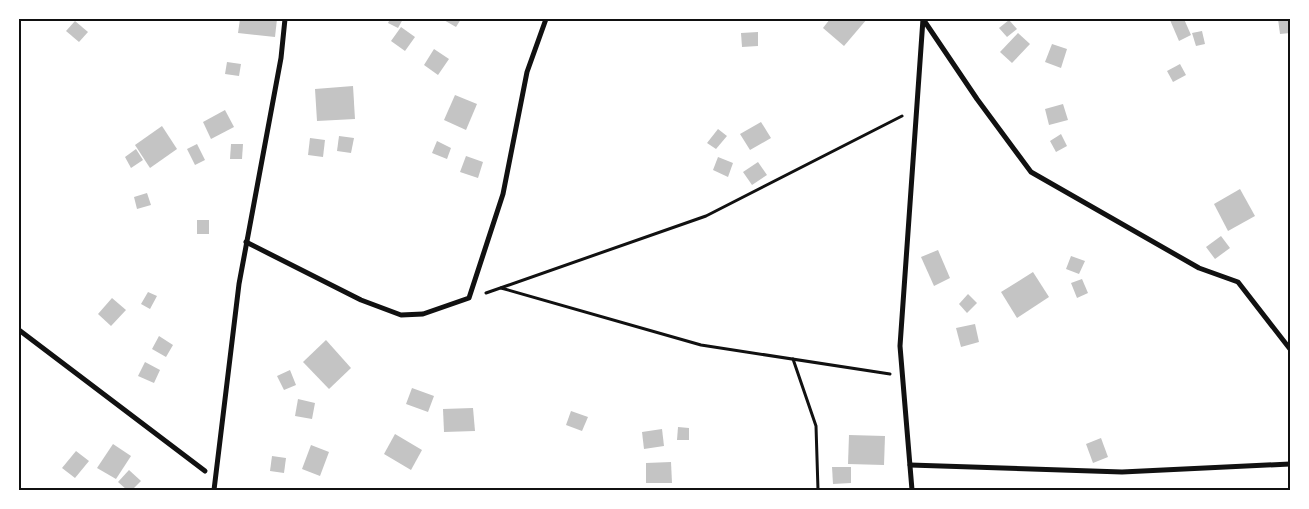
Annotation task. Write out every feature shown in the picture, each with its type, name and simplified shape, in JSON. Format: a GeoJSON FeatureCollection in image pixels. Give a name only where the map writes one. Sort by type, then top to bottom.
{"type":"FeatureCollection","features":[{"type":"Feature","properties":{"kind":"street"},"geometry":{"type":"LineString","coordinates":[[214,490],[239,284],[281,58],[285,19]]}},
{"type":"Feature","properties":{"kind":"street"},"geometry":{"type":"LineString","coordinates":[[246,242],[361,300],[401,315],[424,314],[470,298],[503,194],[527,72],[546,19]]}},
{"type":"Feature","properties":{"kind":"street"},"geometry":{"type":"LineString","coordinates":[[912,490],[900,346],[923,19]]}},
{"type":"Feature","properties":{"kind":"street"},"geometry":{"type":"LineString","coordinates":[[923,19],[977,99],[1031,172],[1200,268],[1238,282],[1290,349]]}},
{"type":"Feature","properties":{"kind":"street"},"geometry":{"type":"LineString","coordinates":[[19,330],[205,471]]}},
{"type":"Feature","properties":{"kind":"street"},"geometry":{"type":"LineString","coordinates":[[910,465],[1122,472],[1290,464]]}},
{"type":"Feature","properties":{"kind":"path"},"geometry":{"type":"LineString","coordinates":[[470,298],[706,216],[916,109]]}},
{"type":"Feature","properties":{"kind":"path"},"geometry":{"type":"LineString","coordinates":[[501,288],[701,345],[902,376]]}},
{"type":"Feature","properties":{"kind":"path"},"geometry":{"type":"LineString","coordinates":[[793,359],[816,426],[818,490]]}},
{"type":"Feature","properties":{"kind":"building"},"geometry":{"type":"Polygon","coordinates":[[[240,19],[277,19],[275,37],[238,33],[240,19]]]}},
{"type":"Feature","properties":{"kind":"building"},"geometry":{"type":"Polygon","coordinates":[[[390,19],[403,19],[398,28],[388,23],[390,19]]]}},
{"type":"Feature","properties":{"kind":"building"},"geometry":{"type":"Polygon","coordinates":[[[442,19],[461,19],[456,27],[442,19]]]}},
{"type":"Feature","properties":{"kind":"building"},"geometry":{"type":"Polygon","coordinates":[[[830,19],[867,19],[844,46],[823,28],[830,19]]]}},
{"type":"Feature","properties":{"kind":"building"},"geometry":{"type":"Polygon","coordinates":[[[1184,19],[1191,35],[1179,41],[1170,20],[1184,19]]]}},
{"type":"Feature","properties":{"kind":"building"},"geometry":{"type":"Polygon","coordinates":[[[1278,19],[1290,19],[1290,33],[1280,34],[1278,19]]]}},
{"type":"Feature","properties":{"kind":"building"},"geometry":{"type":"Polygon","coordinates":[[[1009,20],[1017,29],[1007,37],[999,28],[1009,20]]]}},
{"type":"Feature","properties":{"kind":"building"},"geometry":{"type":"Polygon","coordinates":[[[75,21],[88,32],[79,42],[66,31],[75,21]]]}},
{"type":"Feature","properties":{"kind":"building"},"geometry":{"type":"Polygon","coordinates":[[[401,27],[415,37],[405,51],[391,41],[401,27]]]}},
{"type":"Feature","properties":{"kind":"building"},"geometry":{"type":"Polygon","coordinates":[[[1202,31],[1205,44],[1196,46],[1192,33],[1202,31]]]}},
{"type":"Feature","properties":{"kind":"building"},"geometry":{"type":"Polygon","coordinates":[[[758,32],[758,46],[742,47],[741,33],[758,32]]]}},
{"type":"Feature","properties":{"kind":"building"},"geometry":{"type":"Polygon","coordinates":[[[1018,33],[1030,44],[1012,63],[1000,52],[1018,33]]]}},
{"type":"Feature","properties":{"kind":"building"},"geometry":{"type":"Polygon","coordinates":[[[1052,44],[1067,49],[1061,68],[1045,62],[1052,44]]]}},
{"type":"Feature","properties":{"kind":"building"},"geometry":{"type":"Polygon","coordinates":[[[434,49],[449,59],[438,75],[424,65],[434,49]]]}},
{"type":"Feature","properties":{"kind":"building"},"geometry":{"type":"Polygon","coordinates":[[[227,62],[241,64],[239,76],[225,74],[227,62]]]}},
{"type":"Feature","properties":{"kind":"building"},"geometry":{"type":"Polygon","coordinates":[[[1180,64],[1186,75],[1173,82],[1167,71],[1180,64]]]}},
{"type":"Feature","properties":{"kind":"building"},"geometry":{"type":"Polygon","coordinates":[[[353,86],[355,119],[317,121],[315,89],[353,86]]]}},
{"type":"Feature","properties":{"kind":"building"},"geometry":{"type":"Polygon","coordinates":[[[455,95],[477,104],[466,130],[444,120],[455,95]]]}},
{"type":"Feature","properties":{"kind":"building"},"geometry":{"type":"Polygon","coordinates":[[[1063,104],[1068,120],[1049,125],[1045,109],[1063,104]]]}},
{"type":"Feature","properties":{"kind":"building"},"geometry":{"type":"Polygon","coordinates":[[[225,110],[234,127],[211,139],[203,122],[225,110]]]}},
{"type":"Feature","properties":{"kind":"building"},"geometry":{"type":"Polygon","coordinates":[[[761,122],[771,138],[750,150],[740,134],[761,122]]]}},
{"type":"Feature","properties":{"kind":"building"},"geometry":{"type":"Polygon","coordinates":[[[162,126],[177,149],[150,168],[135,145],[162,126]]]}},
{"type":"Feature","properties":{"kind":"building"},"geometry":{"type":"Polygon","coordinates":[[[718,129],[727,136],[716,149],[707,143],[718,129]]]}},
{"type":"Feature","properties":{"kind":"building"},"geometry":{"type":"Polygon","coordinates":[[[1061,134],[1067,146],[1056,152],[1050,141],[1061,134]]]}},
{"type":"Feature","properties":{"kind":"building"},"geometry":{"type":"Polygon","coordinates":[[[339,136],[354,138],[351,153],[337,151],[339,136]]]}},
{"type":"Feature","properties":{"kind":"building"},"geometry":{"type":"Polygon","coordinates":[[[310,138],[325,140],[323,157],[308,155],[310,138]]]}},
{"type":"Feature","properties":{"kind":"building"},"geometry":{"type":"Polygon","coordinates":[[[437,141],[451,148],[447,159],[432,153],[437,141]]]}},
{"type":"Feature","properties":{"kind":"building"},"geometry":{"type":"Polygon","coordinates":[[[197,144],[205,160],[195,165],[187,149],[197,144]]]}},
{"type":"Feature","properties":{"kind":"building"},"geometry":{"type":"Polygon","coordinates":[[[231,144],[243,144],[242,159],[230,159],[231,144]]]}},
{"type":"Feature","properties":{"kind":"building"},"geometry":{"type":"Polygon","coordinates":[[[136,149],[143,160],[131,168],[125,157],[136,149]]]}},
{"type":"Feature","properties":{"kind":"building"},"geometry":{"type":"Polygon","coordinates":[[[466,156],[483,162],[478,178],[460,172],[466,156]]]}},
{"type":"Feature","properties":{"kind":"building"},"geometry":{"type":"Polygon","coordinates":[[[718,157],[733,163],[728,177],[713,170],[718,157]]]}},
{"type":"Feature","properties":{"kind":"building"},"geometry":{"type":"Polygon","coordinates":[[[758,162],[767,175],[752,185],[743,172],[758,162]]]}},
{"type":"Feature","properties":{"kind":"building"},"geometry":{"type":"Polygon","coordinates":[[[1240,189],[1255,216],[1228,231],[1214,204],[1240,189]]]}},
{"type":"Feature","properties":{"kind":"building"},"geometry":{"type":"Polygon","coordinates":[[[147,193],[151,205],[137,209],[134,197],[147,193]]]}},
{"type":"Feature","properties":{"kind":"building"},"geometry":{"type":"Polygon","coordinates":[[[197,220],[209,220],[209,234],[197,234],[197,220]]]}},
{"type":"Feature","properties":{"kind":"building"},"geometry":{"type":"Polygon","coordinates":[[[1221,236],[1230,248],[1215,259],[1206,247],[1221,236]]]}},
{"type":"Feature","properties":{"kind":"building"},"geometry":{"type":"Polygon","coordinates":[[[938,250],[950,278],[934,286],[921,257],[938,250]]]}},
{"type":"Feature","properties":{"kind":"building"},"geometry":{"type":"Polygon","coordinates":[[[1071,256],[1085,261],[1079,274],[1066,269],[1071,256]]]}},
{"type":"Feature","properties":{"kind":"building"},"geometry":{"type":"Polygon","coordinates":[[[1033,272],[1049,297],[1017,318],[1001,292],[1033,272]]]}},
{"type":"Feature","properties":{"kind":"building"},"geometry":{"type":"Polygon","coordinates":[[[1082,279],[1088,293],[1077,298],[1071,283],[1082,279]]]}},
{"type":"Feature","properties":{"kind":"building"},"geometry":{"type":"Polygon","coordinates":[[[148,292],[157,296],[150,309],[141,304],[148,292]]]}},
{"type":"Feature","properties":{"kind":"building"},"geometry":{"type":"Polygon","coordinates":[[[968,294],[977,303],[967,313],[959,304],[968,294]]]}},
{"type":"Feature","properties":{"kind":"building"},"geometry":{"type":"Polygon","coordinates":[[[112,298],[126,310],[111,326],[98,314],[112,298]]]}},
{"type":"Feature","properties":{"kind":"building"},"geometry":{"type":"Polygon","coordinates":[[[975,324],[979,342],[961,347],[956,328],[975,324]]]}},
{"type":"Feature","properties":{"kind":"building"},"geometry":{"type":"Polygon","coordinates":[[[159,336],[173,345],[166,357],[152,349],[159,336]]]}},
{"type":"Feature","properties":{"kind":"building"},"geometry":{"type":"Polygon","coordinates":[[[326,340],[351,368],[329,389],[303,362],[326,340]]]}},
{"type":"Feature","properties":{"kind":"building"},"geometry":{"type":"Polygon","coordinates":[[[145,362],[160,370],[154,383],[138,376],[145,362]]]}},
{"type":"Feature","properties":{"kind":"building"},"geometry":{"type":"Polygon","coordinates":[[[290,370],[296,385],[284,390],[277,376],[290,370]]]}},
{"type":"Feature","properties":{"kind":"building"},"geometry":{"type":"Polygon","coordinates":[[[412,388],[434,396],[428,412],[406,404],[412,388]]]}},
{"type":"Feature","properties":{"kind":"building"},"geometry":{"type":"Polygon","coordinates":[[[298,399],[315,403],[312,419],[295,416],[298,399]]]}},
{"type":"Feature","properties":{"kind":"building"},"geometry":{"type":"Polygon","coordinates":[[[473,408],[475,431],[444,432],[443,409],[473,408]]]}},
{"type":"Feature","properties":{"kind":"building"},"geometry":{"type":"Polygon","coordinates":[[[571,411],[588,417],[582,431],[566,425],[571,411]]]}},
{"type":"Feature","properties":{"kind":"building"},"geometry":{"type":"Polygon","coordinates":[[[678,427],[689,428],[689,440],[677,440],[678,427]]]}},
{"type":"Feature","properties":{"kind":"building"},"geometry":{"type":"Polygon","coordinates":[[[662,429],[664,446],[644,449],[642,432],[662,429]]]}},
{"type":"Feature","properties":{"kind":"building"},"geometry":{"type":"Polygon","coordinates":[[[395,434],[422,450],[411,470],[384,454],[395,434]]]}},
{"type":"Feature","properties":{"kind":"building"},"geometry":{"type":"Polygon","coordinates":[[[849,435],[885,436],[884,465],[848,464],[849,435]]]}},
{"type":"Feature","properties":{"kind":"building"},"geometry":{"type":"Polygon","coordinates":[[[1101,438],[1108,457],[1093,463],[1086,444],[1101,438]]]}},
{"type":"Feature","properties":{"kind":"building"},"geometry":{"type":"Polygon","coordinates":[[[113,444],[131,456],[116,479],[97,468],[113,444]]]}},
{"type":"Feature","properties":{"kind":"building"},"geometry":{"type":"Polygon","coordinates":[[[311,445],[329,452],[320,476],[302,469],[311,445]]]}},
{"type":"Feature","properties":{"kind":"building"},"geometry":{"type":"Polygon","coordinates":[[[76,451],[89,461],[75,478],[62,468],[76,451]]]}},
{"type":"Feature","properties":{"kind":"building"},"geometry":{"type":"Polygon","coordinates":[[[272,456],[286,458],[284,473],[270,471],[272,456]]]}},
{"type":"Feature","properties":{"kind":"building"},"geometry":{"type":"Polygon","coordinates":[[[671,462],[672,483],[646,483],[646,463],[671,462]]]}},
{"type":"Feature","properties":{"kind":"building"},"geometry":{"type":"Polygon","coordinates":[[[832,467],[851,467],[851,483],[833,484],[832,467]]]}},
{"type":"Feature","properties":{"kind":"building"},"geometry":{"type":"Polygon","coordinates":[[[129,470],[141,481],[132,490],[127,490],[118,482],[129,470]]]}}]}
